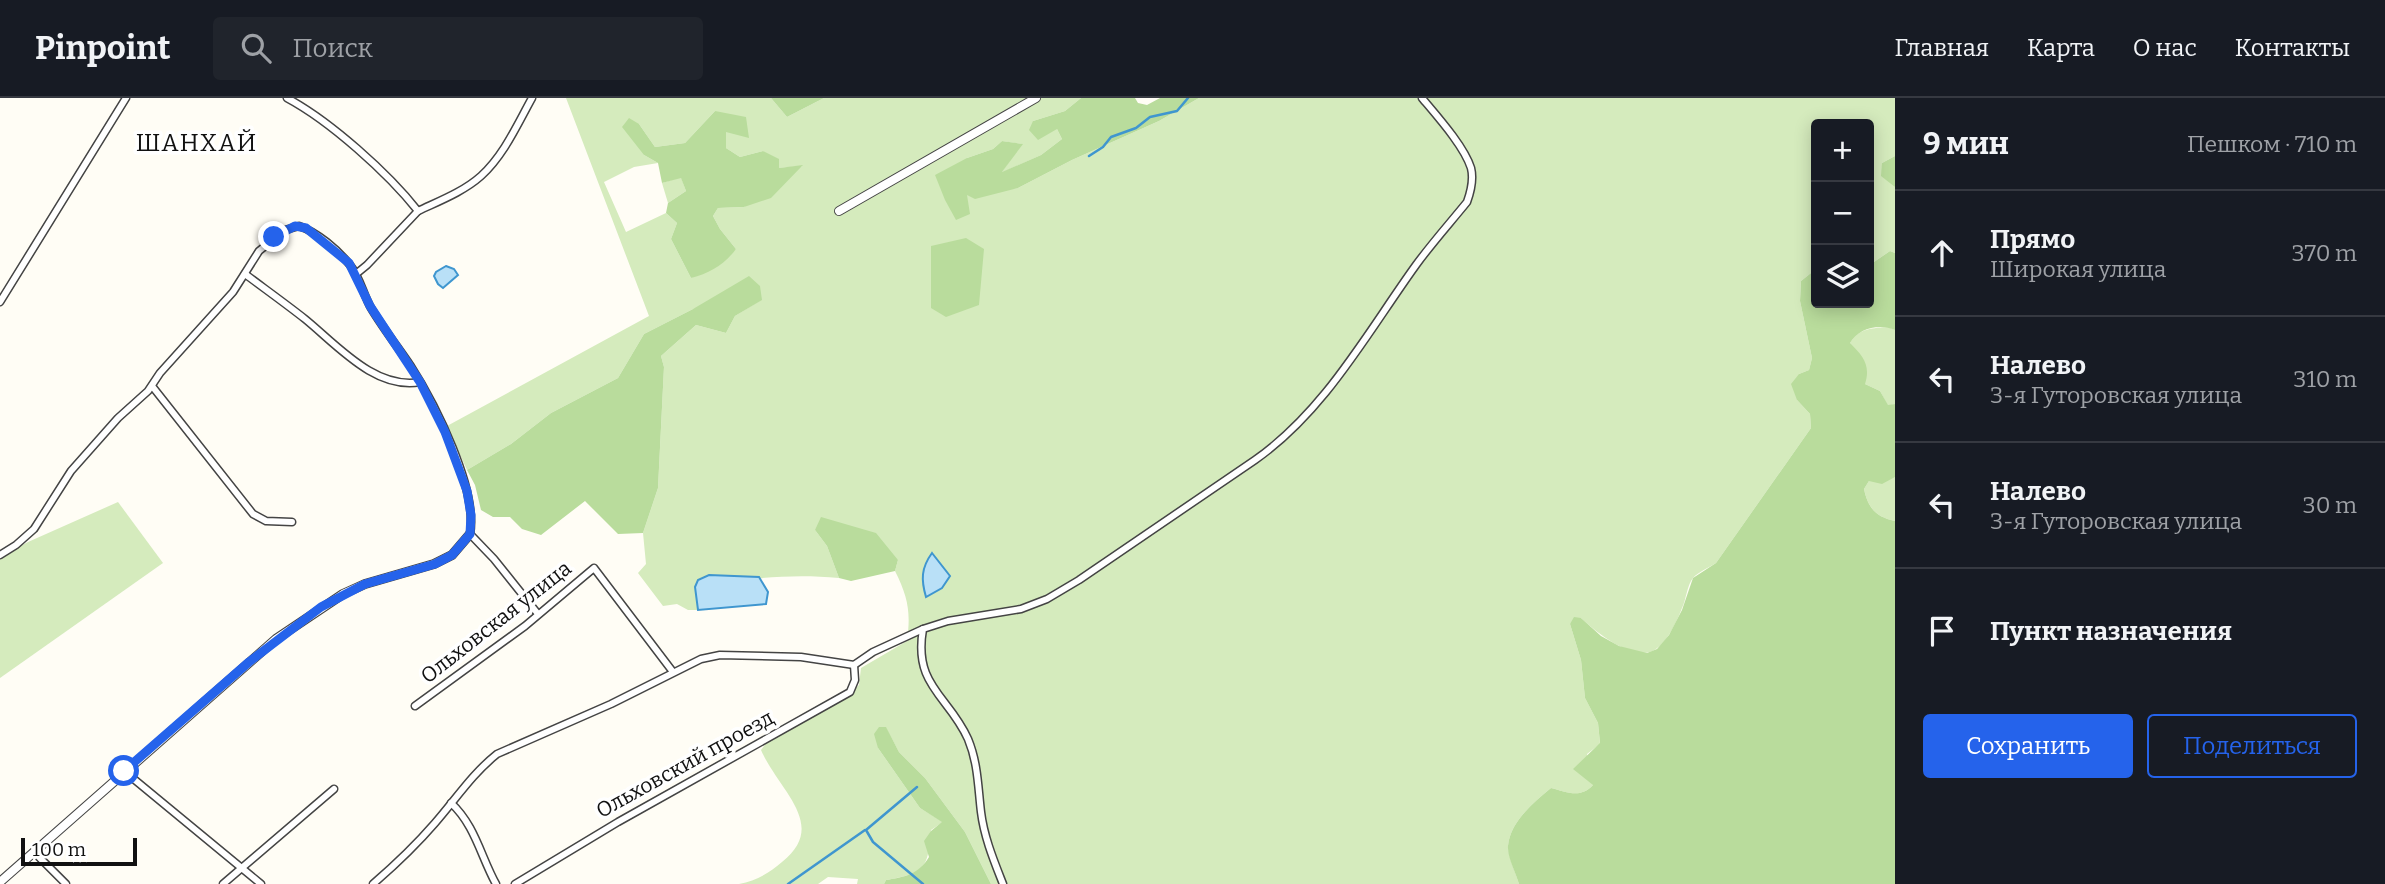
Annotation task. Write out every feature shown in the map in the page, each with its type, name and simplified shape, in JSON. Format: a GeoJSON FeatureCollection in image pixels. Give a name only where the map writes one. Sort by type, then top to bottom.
{"type":"FeatureCollection","features":[{"type":"Feature","properties":{"kind":"street"},"geometry":{"type":"LineString","coordinates":[[0,302],[126,98]]}},
{"type":"Feature","properties":{"kind":"street"},"geometry":{"type":"LineString","coordinates":[[287,98],[330,126],[403,192],[418,211]]}},
{"type":"Feature","properties":{"kind":"street"},"geometry":{"type":"LineString","coordinates":[[356,274],[418,211],[458,192],[480,177],[506,146],[533,98]]}},
{"type":"Feature","properties":{"kind":"street"},"geometry":{"type":"LineString","coordinates":[[839,211],[1036,98]]}},
{"type":"Feature","properties":{"kind":"street"},"geometry":{"type":"LineString","coordinates":[[373,884],[420,840],[485,764],[497,754],[611,704],[701,659],[720,655],[801,657],[854,665],[873,652],[923,629],[948,621],[1021,609],[1047,599],[1280,443],[1299,425],[1378,323],[1417,264],[1467,202],[1471,191],[1471,168],[1422,98]]}},
{"type":"Feature","properties":{"kind":"street"},"geometry":{"type":"LineString","coordinates":[[0,555],[34,529],[71,471],[118,418],[152,386],[160,373],[233,292],[253,258],[285,230],[299,226],[318,236],[349,263],[356,274],[370,306],[420,382],[445,432],[467,491],[471,515],[470,534],[452,555],[435,564],[365,584],[321,607],[249,662],[0,883]]}},
{"type":"Feature","properties":{"kind":"street"},"geometry":{"type":"LineString","coordinates":[[245,274],[361,366],[395,382],[420,382]]}},
{"type":"Feature","properties":{"kind":"street"},"geometry":{"type":"LineString","coordinates":[[152,386],[253,514],[266,521],[292,522]]}},
{"type":"Feature","properties":{"kind":"street"},"geometry":{"type":"LineString","coordinates":[[470,534],[538,614]]}},
{"type":"Feature","properties":{"kind":"street","name":"Ольховская улица"},"geometry":{"type":"LineString","coordinates":[[415,706],[538,614],[594,568],[673,672]]}},
{"type":"Feature","properties":{"kind":"street"},"geometry":{"type":"LineString","coordinates":[[923,629],[921,642],[928,681],[959,722],[975,758],[984,829],[1003,884]]}},
{"type":"Feature","properties":{"kind":"street","name":"Ольховский проезд"},"geometry":{"type":"LineString","coordinates":[[515,884],[618,822],[850,692],[855,680],[854,665]]}},
{"type":"Feature","properties":{"kind":"street"},"geometry":{"type":"LineString","coordinates":[[124,771],[261,884]]}},
{"type":"Feature","properties":{"kind":"street"},"geometry":{"type":"LineString","coordinates":[[223,884],[334,789]]}},
{"type":"Feature","properties":{"kind":"street"},"geometry":{"type":"LineString","coordinates":[[451,803],[470,827],[496,884]]}},
{"type":"Feature","properties":{"kind":"street"},"geometry":{"type":"LineString","coordinates":[[34,852],[66,884]]}},
{"type":"Feature","properties":{"kind":"green space"},"geometry":{"type":"Polygon","coordinates":[[[566,98],[771,98],[787,117],[824,98],[1081,98],[1065,111],[1033,121],[1057,129],[1062,139],[1041,155],[1001,173],[1022,144],[1002,141],[993,149],[967,158],[967,194],[1018,188],[1072,160],[1159,121],[1199,98],[1895,98],[1895,156],[1882,163],[1895,187],[1895,253],[1890,251],[1874,262],[1874,119],[1811,119],[1811,273],[1801,281],[1800,301],[1812,358],[1809,370],[1799,374],[1797,400],[1810,414],[1811,428],[1716,563],[1693,578],[1675,625],[1656,649],[1647,653],[1627,649],[1596,631],[1581,618],[1570,624],[1581,660],[1585,698],[1598,723],[1600,744],[1587,754],[1593,785],[1578,793],[1551,788],[1530,806],[1518,821],[1508,846],[1519,884],[991,884],[965,832],[925,778],[899,752],[886,728],[878,748],[920,808],[943,822],[931,830],[928,853],[922,867],[909,875],[886,880],[884,884],[857,884],[858,879],[828,877],[818,884],[739,884],[757,879],[777,866],[795,848],[801,835],[801,821],[796,807],[761,750],[767,742],[844,699],[859,685],[861,668],[907,641],[909,621],[906,597],[895,571],[898,560],[815,530],[827,546],[839,578],[767,578],[695,587],[698,610],[688,610],[677,604],[663,606],[638,573],[646,564],[643,533],[658,488],[664,367],[661,356],[696,325],[726,333],[735,316],[761,300],[693,309],[644,334],[618,378],[551,413],[511,444],[467,470],[447,426],[649,316],[566,98]],[[715,111],[685,143],[655,147],[639,124],[644,155],[658,163],[634,167],[604,182],[626,232],[666,213],[677,223],[671,239],[691,278],[736,249],[713,216],[718,208],[744,207],[802,166],[779,168],[763,151],[740,157],[726,148],[726,132],[715,111]]]}},
{"type":"Feature","properties":{"kind":"green space"},"geometry":{"type":"Polygon","coordinates":[[[771,98],[824,98],[787,117],[771,98]]]}},
{"type":"Feature","properties":{"kind":"green space"},"geometry":{"type":"Polygon","coordinates":[[[1081,98],[1135,98],[1138,103],[1147,105],[1160,98],[1199,98],[1159,121],[1072,160],[1018,188],[975,199],[967,195],[970,214],[956,220],[935,175],[967,158],[993,149],[1002,141],[1023,144],[1002,172],[1041,155],[1062,139],[1057,129],[1038,140],[1029,130],[1033,121],[1065,111],[1081,98]]]}},
{"type":"Feature","properties":{"kind":"green space"},"geometry":{"type":"Polygon","coordinates":[[[715,111],[746,117],[749,138],[726,132],[726,148],[740,157],[763,151],[779,159],[779,168],[803,165],[771,198],[744,207],[718,208],[713,216],[736,249],[716,268],[691,278],[671,239],[677,223],[666,213],[668,203],[686,191],[681,178],[662,183],[658,163],[644,155],[622,127],[629,118],[639,124],[655,147],[685,143],[715,111]]]}},
{"type":"Feature","properties":{"kind":"green space"},"geometry":{"type":"Polygon","coordinates":[[[1895,156],[1895,187],[1881,176],[1882,163],[1895,156]]]}},
{"type":"Feature","properties":{"kind":"green space"},"geometry":{"type":"Polygon","coordinates":[[[681,177],[686,191],[668,203],[662,183],[681,177]]]}},
{"type":"Feature","properties":{"kind":"green space"},"geometry":{"type":"Polygon","coordinates":[[[966,238],[984,249],[979,305],[946,317],[931,308],[931,246],[966,238]]]}},
{"type":"Feature","properties":{"kind":"green space"},"geometry":{"type":"Polygon","coordinates":[[[1890,251],[1895,253],[1895,330],[1870,328],[1858,334],[1850,343],[1865,361],[1865,384],[1880,391],[1888,405],[1895,404],[1895,477],[1882,484],[1869,481],[1864,489],[1874,511],[1895,521],[1895,884],[1519,884],[1508,850],[1510,837],[1518,821],[1530,806],[1551,788],[1578,793],[1593,785],[1573,769],[1600,743],[1598,723],[1585,698],[1581,660],[1570,624],[1574,617],[1581,618],[1601,636],[1619,646],[1647,653],[1657,649],[1669,635],[1682,610],[1693,578],[1716,563],[1811,428],[1810,414],[1797,400],[1791,384],[1799,374],[1809,370],[1812,358],[1800,301],[1801,281],[1811,273],[1811,308],[1874,308],[1874,262],[1890,251]]]}},
{"type":"Feature","properties":{"kind":"green space"},"geometry":{"type":"Polygon","coordinates":[[[749,276],[760,286],[762,300],[735,316],[726,333],[696,325],[661,356],[664,367],[658,488],[643,533],[618,534],[585,501],[541,535],[522,529],[510,517],[493,517],[481,510],[475,485],[467,470],[511,444],[551,413],[618,378],[644,334],[749,276]]]}},
{"type":"Feature","properties":{"kind":"green space"},"geometry":{"type":"Polygon","coordinates":[[[1889,327],[1895,330],[1895,404],[1888,406],[1880,391],[1865,384],[1850,343],[1862,332],[1889,327]]]}},
{"type":"Feature","properties":{"kind":"green space"},"geometry":{"type":"Polygon","coordinates":[[[1895,477],[1895,521],[1874,511],[1864,489],[1869,481],[1895,477]]]}},
{"type":"Feature","properties":{"kind":"green space"},"geometry":{"type":"Polygon","coordinates":[[[118,502],[163,563],[0,678],[0,557],[118,502]]]}},
{"type":"Feature","properties":{"kind":"green space"},"geometry":{"type":"Polygon","coordinates":[[[821,517],[876,533],[898,560],[895,571],[851,581],[839,578],[827,546],[815,530],[821,517]]]}},
{"type":"Feature","properties":{"kind":"green space"},"geometry":{"type":"Polygon","coordinates":[[[879,727],[886,727],[899,752],[925,778],[965,832],[991,884],[884,884],[886,880],[911,874],[925,863],[929,857],[924,841],[942,822],[920,808],[878,748],[874,734],[879,727]]]}},
{"type":"Feature","properties":{"kind":"water"},"geometry":{"type":"Polygon","coordinates":[[[446,266],[454,269],[458,275],[443,288],[434,276],[446,266]]]}},
{"type":"Feature","properties":{"kind":"water"},"geometry":{"type":"Polygon","coordinates":[[[932,553],[950,576],[942,588],[926,597],[923,574],[932,553]]]}},
{"type":"Feature","properties":{"kind":"water"},"geometry":{"type":"Polygon","coordinates":[[[709,575],[759,577],[768,592],[766,604],[698,610],[695,587],[698,580],[709,575]]]}},
{"type":"Feature","properties":{"kind":"waterway"},"geometry":{"type":"LineString","coordinates":[[1089,156],[1103,147],[1111,137],[1136,128],[1150,117],[1177,111],[1188,98]]}},
{"type":"Feature","properties":{"kind":"waterway"},"geometry":{"type":"LineString","coordinates":[[917,787],[866,830],[873,842],[923,884]]}},
{"type":"Feature","properties":{"kind":"waterway"},"geometry":{"type":"LineString","coordinates":[[788,884],[865,830]]}},
{"type":"Feature","properties":{"kind":"district","name":"ШАНХАЙ"},"geometry":{"type":"Point","coordinates":[197,143]}},
{"type":"Feature","properties":{"kind":"route"},"geometry":{"type":"LineString","coordinates":[[124,771],[276,639],[321,607],[365,584],[435,564],[452,555],[470,534],[471,515],[467,491],[445,432],[420,382],[370,306],[349,263],[306,228],[295,226],[274,237]]}}]}
